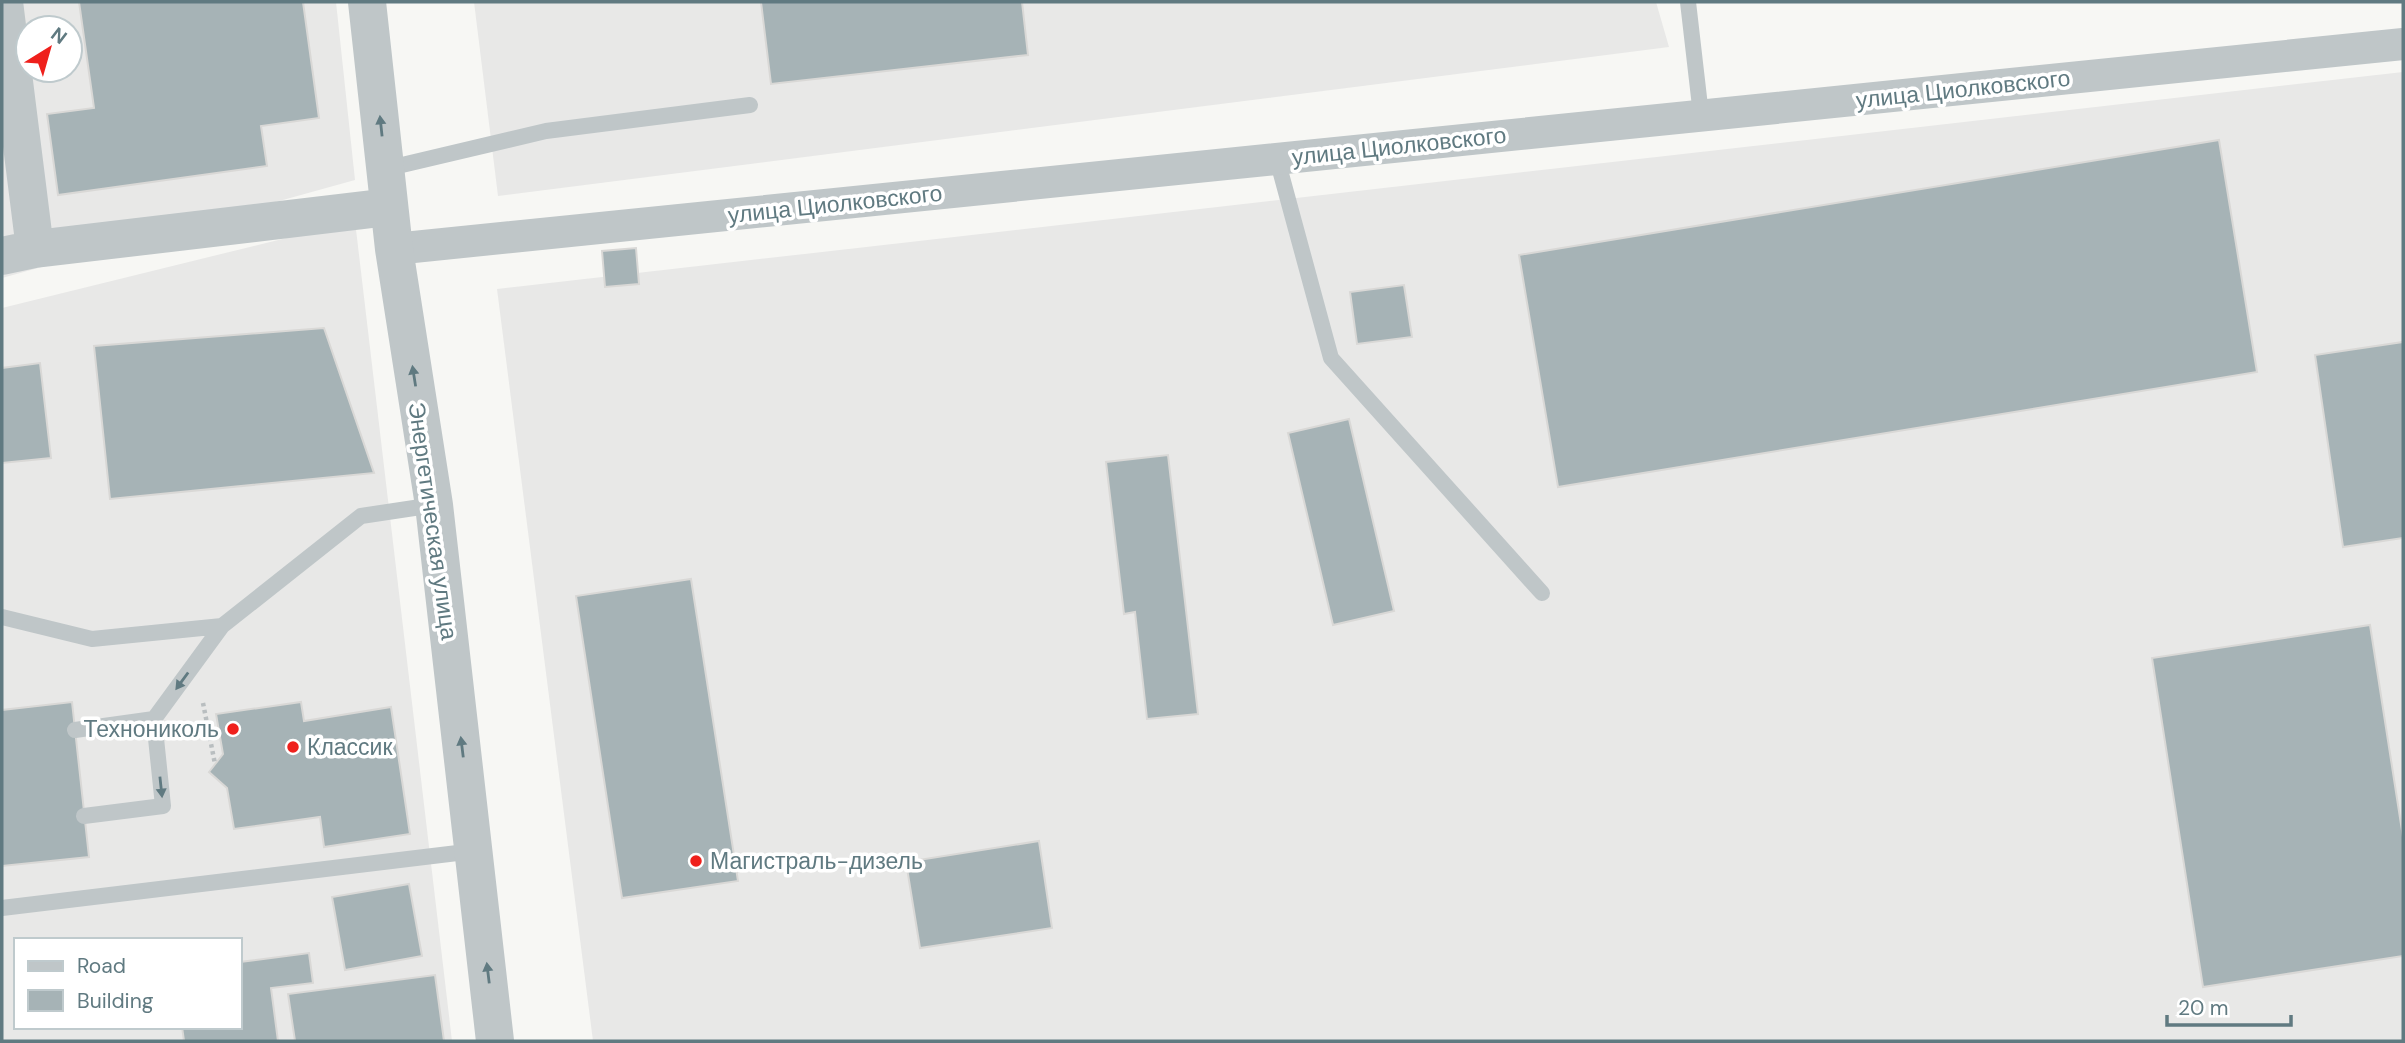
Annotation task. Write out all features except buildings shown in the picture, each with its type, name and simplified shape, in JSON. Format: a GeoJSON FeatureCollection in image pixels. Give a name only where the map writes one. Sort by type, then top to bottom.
{"type":"FeatureCollection","features":[{"type":"Feature","properties":{"kind":"street"},"geometry":{"type":"LineString","coordinates":[[4,2],[18,252],[389,207]]}},
{"type":"Feature","properties":{"kind":"street","name":"Энергетическая улица"},"geometry":{"type":"LineString","coordinates":[[367,2],[394,249],[434,505],[495,1041]]}},
{"type":"Feature","properties":{"kind":"street","name":"улица Циолковского"},"geometry":{"type":"LineString","coordinates":[[394,249],[2403,44]]}},
{"type":"Feature","properties":{"kind":"lane"},"geometry":{"type":"LineString","coordinates":[[1688,2],[1701,115]]}},
{"type":"Feature","properties":{"kind":"lane"},"geometry":{"type":"LineString","coordinates":[[385,169],[546,131],[750,105]]}},
{"type":"Feature","properties":{"kind":"lane"},"geometry":{"type":"LineString","coordinates":[[1277,159],[1332,358],[1542,593]]}},
{"type":"Feature","properties":{"kind":"lane"},"geometry":{"type":"LineString","coordinates":[[84,816],[163,806],[154,719],[222,626],[361,516],[434,505]]}},
{"type":"Feature","properties":{"kind":"lane"},"geometry":{"type":"LineString","coordinates":[[2,617],[92,639],[222,626]]}},
{"type":"Feature","properties":{"kind":"lane"},"geometry":{"type":"LineString","coordinates":[[75,730],[154,719]]}},
{"type":"Feature","properties":{"kind":"lane"},"geometry":{"type":"LineString","coordinates":[[2,908],[474,851]]}},
{"type":"Feature","properties":{"kind":"path"},"geometry":{"type":"LineString","coordinates":[[183,679],[202,700],[215,764]]}},
{"type":"Feature","properties":{"kind":"shaded area"},"geometry":{"type":"Polygon","coordinates":[[[2,2],[336,2],[355,180],[2,278],[2,2]]]}},
{"type":"Feature","properties":{"kind":"shaded area"},"geometry":{"type":"Polygon","coordinates":[[[474,2],[1656,2],[1669,47],[498,196],[474,2]]]}},
{"type":"Feature","properties":{"kind":"shaded area"},"geometry":{"type":"Polygon","coordinates":[[[2403,72],[2403,1041],[593,1041],[497,289],[2403,72]]]}},
{"type":"Feature","properties":{"kind":"shaded area"},"geometry":{"type":"Polygon","coordinates":[[[355,221],[452,1041],[2,1041],[2,308],[355,221]]]}},
{"type":"Feature","properties":{"kind":"place","name":"Технониколь"},"geometry":{"type":"Point","coordinates":[233,729]}},
{"type":"Feature","properties":{"kind":"place","name":"Классик"},"geometry":{"type":"Point","coordinates":[293,747]}},
{"type":"Feature","properties":{"kind":"place","name":"Магистраль-дизель"},"geometry":{"type":"Point","coordinates":[696,861]}}]}
